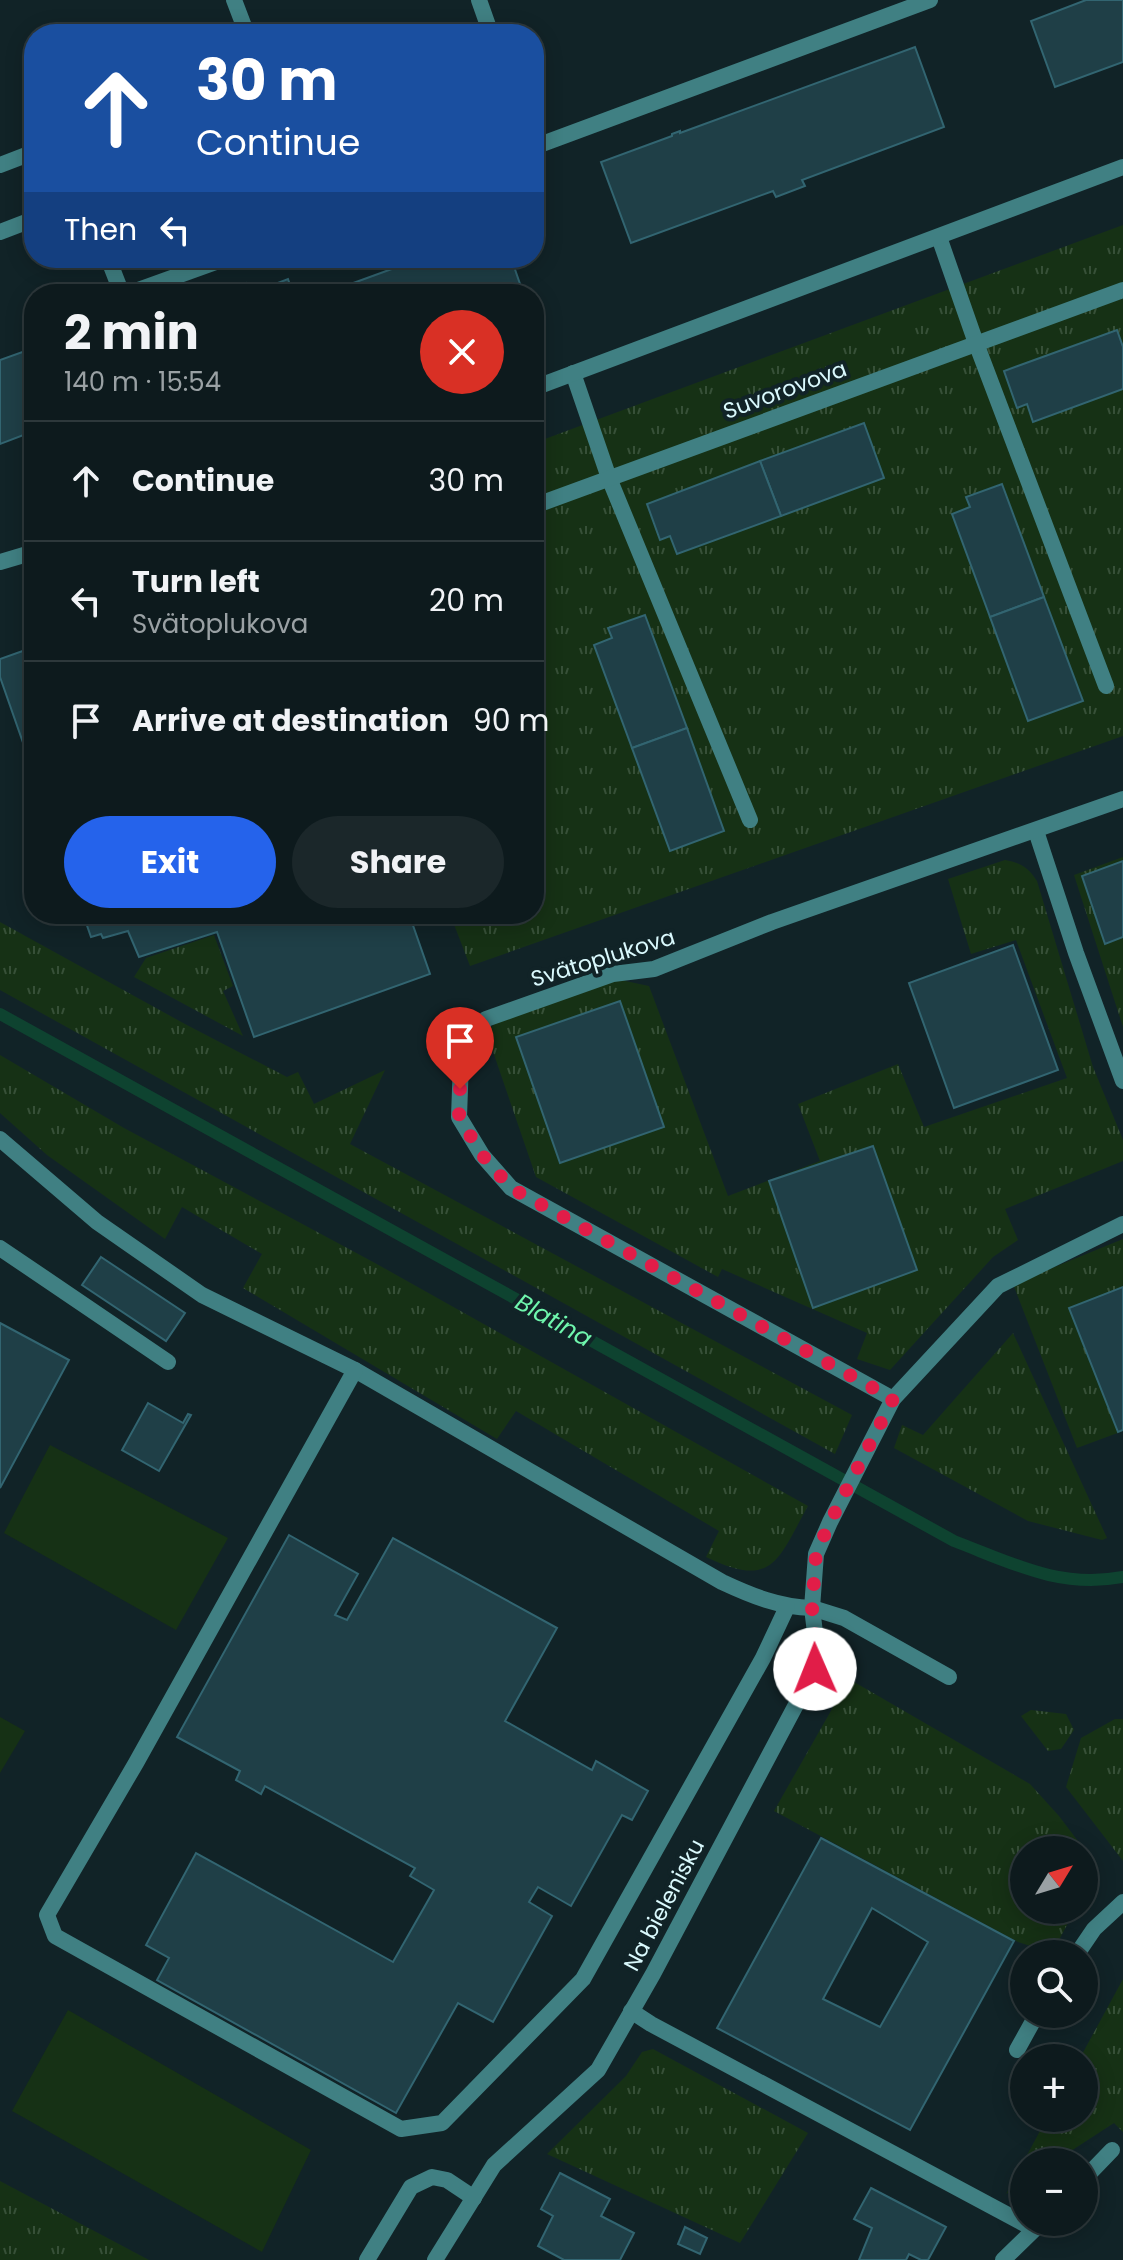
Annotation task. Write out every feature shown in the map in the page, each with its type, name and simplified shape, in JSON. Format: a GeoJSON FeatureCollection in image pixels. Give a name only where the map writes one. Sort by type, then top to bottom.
{"type":"FeatureCollection","features":[{"type":"Feature","properties":{"kind":"street"},"geometry":{"type":"LineString","coordinates":[[234,0],[243,24]]}},
{"type":"Feature","properties":{"kind":"street"},"geometry":{"type":"LineString","coordinates":[[479,0],[487,24]]}},
{"type":"Feature","properties":{"kind":"street"},"geometry":{"type":"LineString","coordinates":[[544,142],[930,0]]}},
{"type":"Feature","properties":{"kind":"street"},"geometry":{"type":"LineString","coordinates":[[0,165],[24,156]]}},
{"type":"Feature","properties":{"kind":"street"},"geometry":{"type":"LineString","coordinates":[[544,384],[1123,167]]}},
{"type":"Feature","properties":{"kind":"street"},"geometry":{"type":"LineString","coordinates":[[0,232],[24,223]]}},
{"type":"Feature","properties":{"kind":"street"},"geometry":{"type":"LineString","coordinates":[[939,237],[1106,686]]}},
{"type":"Feature","properties":{"kind":"street"},"geometry":{"type":"LineString","coordinates":[[153,284],[198,268]]}},
{"type":"Feature","properties":{"kind":"street","name":"Suvorovova"},"geometry":{"type":"LineString","coordinates":[[544,502],[1123,290]]}},
{"type":"Feature","properties":{"kind":"street"},"geometry":{"type":"LineString","coordinates":[[573,373],[609,478],[750,820]]}},
{"type":"Feature","properties":{"kind":"street"},"geometry":{"type":"LineString","coordinates":[[0,562],[24,555]]}},
{"type":"Feature","properties":{"kind":"street","name":"Svätoplukova"},"geometry":{"type":"LineString","coordinates":[[893,1399],[511,1188],[482,1155],[459,1117],[461,1061],[486,1019],[613,974],[654,969],[772,922],[1123,799]]}},
{"type":"Feature","properties":{"kind":"street"},"geometry":{"type":"LineString","coordinates":[[1036,831],[1123,1081]]}},
{"type":"Feature","properties":{"kind":"street"},"geometry":{"type":"LineString","coordinates":[[0,1139],[97,1222],[202,1295],[355,1370],[722,1582],[749,1595],[787,1607],[812,1608],[844,1618],[949,1677]]}},
{"type":"Feature","properties":{"kind":"street"},"geometry":{"type":"LineString","coordinates":[[893,1399],[998,1286],[1123,1224]]}},
{"type":"Feature","properties":{"kind":"street"},"geometry":{"type":"LineString","coordinates":[[0,1248],[168,1362]]}},
{"type":"Feature","properties":{"kind":"street"},"geometry":{"type":"LineString","coordinates":[[355,1370],[47,1915],[55,1936],[401,2129],[442,2123],[583,1979],[763,1658],[787,1607]]}},
{"type":"Feature","properties":{"kind":"street","name":"Na bielenisku"},"geometry":{"type":"LineString","coordinates":[[435,2260],[494,2165],[598,2070],[653,1974],[815,1669],[817,1649],[812,1608],[816,1554],[893,1399]]}},
{"type":"Feature","properties":{"kind":"street"},"geometry":{"type":"LineString","coordinates":[[1087,1940],[1123,1902]]}},
{"type":"Feature","properties":{"kind":"street"},"geometry":{"type":"LineString","coordinates":[[631,2011],[1010,2211]]}},
{"type":"Feature","properties":{"kind":"street"},"geometry":{"type":"LineString","coordinates":[[1098,2164],[1112,2150]]}},
{"type":"Feature","properties":{"kind":"street"},"geometry":{"type":"LineString","coordinates":[[367,2260],[411,2187],[432,2177],[447,2180],[474,2198]]}},
{"type":"Feature","properties":{"kind":"street"},"geometry":{"type":"LineString","coordinates":[[1003,2260],[1028,2236]]}},
{"type":"Feature","properties":{"kind":"green space"},"geometry":{"type":"Polygon","coordinates":[[[1123,225],[1123,736],[470,966],[454,924],[544,924],[544,439],[1123,225]]]}},
{"type":"Feature","properties":{"kind":"green space"},"geometry":{"type":"Polygon","coordinates":[[[1123,857],[1123,1027],[1074,875],[1123,857]]]}},
{"type":"Feature","properties":{"kind":"green space"},"geometry":{"type":"Polygon","coordinates":[[[1005,860],[1024,866],[1037,881],[1093,1067],[1123,1140],[1123,1161],[1005,1209],[1018,1240],[993,1257],[890,1370],[857,1359],[867,1333],[722,1269],[718,1277],[536,1177],[489,1040],[491,1027],[497,1021],[616,979],[649,986],[728,1196],[820,1161],[798,1104],[898,1064],[924,1127],[1067,1078],[1016,940],[971,954],[948,879],[1005,860]]]}},
{"type":"Feature","properties":{"kind":"green space"},"geometry":{"type":"Polygon","coordinates":[[[0,922],[287,1077],[298,1072],[314,1104],[385,1070],[350,1144],[852,1415],[835,1454],[0,990],[0,922]]]}},
{"type":"Feature","properties":{"kind":"green space"},"geometry":{"type":"Polygon","coordinates":[[[214,935],[233,986],[223,991],[243,1036],[134,977],[146,958],[214,935]]]}},
{"type":"Feature","properties":{"kind":"green space"},"geometry":{"type":"Polygon","coordinates":[[[0,1055],[124,1128],[375,1263],[808,1506],[789,1541],[771,1564],[760,1569],[746,1570],[706,1557],[719,1531],[516,1411],[497,1439],[243,1288],[262,1254],[182,1207],[165,1239],[47,1155],[0,1113],[0,1055]]]}},
{"type":"Feature","properties":{"kind":"green space"},"geometry":{"type":"Polygon","coordinates":[[[1123,1239],[1123,1431],[1077,1448],[1013,1284],[1123,1239]]]}},
{"type":"Feature","properties":{"kind":"green space"},"geometry":{"type":"Polygon","coordinates":[[[1013,1333],[1107,1538],[1102,1540],[1028,1521],[894,1448],[902,1425],[923,1435],[1013,1333]]]}},
{"type":"Feature","properties":{"kind":"green space"},"geometry":{"type":"Polygon","coordinates":[[[50,1445],[228,1538],[176,1630],[4,1533],[50,1445]]]}},
{"type":"Feature","properties":{"kind":"green space"},"geometry":{"type":"Polygon","coordinates":[[[849,1679],[1030,1784],[1059,1816],[1074,1836],[1010,1836],[1010,1924],[1068,1924],[1059,1940],[1014,1940],[774,1811],[849,1679]]]}},
{"type":"Feature","properties":{"kind":"green space"},"geometry":{"type":"Polygon","coordinates":[[[1031,1710],[1066,1714],[1074,1730],[1061,1749],[1048,1751],[1021,1716],[1031,1710]]]}},
{"type":"Feature","properties":{"kind":"green space"},"geometry":{"type":"Polygon","coordinates":[[[0,1717],[25,1731],[0,1773],[0,1717]]]}},
{"type":"Feature","properties":{"kind":"green space"},"geometry":{"type":"Polygon","coordinates":[[[1115,1719],[1123,1719],[1123,1861],[1066,1787],[1081,1738],[1115,1719]]]}},
{"type":"Feature","properties":{"kind":"green space"},"geometry":{"type":"Polygon","coordinates":[[[1123,1979],[1123,2132],[1114,2123],[1076,2148],[1031,2148],[1039,2132],[1098,2132],[1098,2044],[1088,2044],[1123,1979]]]}},
{"type":"Feature","properties":{"kind":"green space"},"geometry":{"type":"Polygon","coordinates":[[[68,2010],[311,2150],[262,2252],[12,2111],[68,2010]]]}},
{"type":"Feature","properties":{"kind":"green space"},"geometry":{"type":"Polygon","coordinates":[[[653,2049],[808,2133],[740,2243],[547,2154],[626,2076],[642,2052],[653,2049]]]}},
{"type":"Feature","properties":{"kind":"green space"},"geometry":{"type":"Polygon","coordinates":[[[0,2181],[149,2260],[0,2260],[0,2181]]]}},
{"type":"Feature","properties":{"kind":"building"},"geometry":{"type":"Polygon","coordinates":[[[1086,0],[1123,0],[1123,62],[1055,87],[1031,21],[1086,0]]]}},
{"type":"Feature","properties":{"kind":"building"},"geometry":{"type":"Polygon","coordinates":[[[915,47],[944,127],[802,180],[805,186],[776,197],[773,191],[631,243],[601,162],[915,47]]]}},
{"type":"Feature","properties":{"kind":"building"},"geometry":{"type":"Polygon","coordinates":[[[394,268],[514,268],[520,284],[350,284],[394,268]]]}},
{"type":"Feature","properties":{"kind":"building"},"geometry":{"type":"Polygon","coordinates":[[[1117,330],[1123,347],[1123,389],[1033,422],[1027,404],[1017,408],[1004,371],[1117,330]]]}},
{"type":"Feature","properties":{"kind":"building"},"geometry":{"type":"Polygon","coordinates":[[[24,351],[24,435],[0,444],[0,360],[24,351]]]}},
{"type":"Feature","properties":{"kind":"building"},"geometry":{"type":"Polygon","coordinates":[[[864,423],[884,478],[781,516],[760,461],[864,423]]]}},
{"type":"Feature","properties":{"kind":"building"},"geometry":{"type":"Polygon","coordinates":[[[760,461],[781,516],[677,554],[670,536],[660,540],[647,504],[760,461]]]}},
{"type":"Feature","properties":{"kind":"building"},"geometry":{"type":"Polygon","coordinates":[[[1002,484],[1044,597],[990,617],[952,514],[970,507],[966,497],[1002,484]]]}},
{"type":"Feature","properties":{"kind":"building"},"geometry":{"type":"Polygon","coordinates":[[[1044,597],[1083,701],[1028,721],[990,617],[1044,597]]]}},
{"type":"Feature","properties":{"kind":"building"},"geometry":{"type":"Polygon","coordinates":[[[645,615],[687,728],[632,748],[594,645],[612,638],[608,628],[645,615]]]}},
{"type":"Feature","properties":{"kind":"building"},"geometry":{"type":"Polygon","coordinates":[[[24,651],[24,745],[0,677],[0,659],[24,651]]]}},
{"type":"Feature","properties":{"kind":"building"},"geometry":{"type":"Polygon","coordinates":[[[687,728],[724,831],[670,851],[632,748],[687,728]]]}},
{"type":"Feature","properties":{"kind":"building"},"geometry":{"type":"Polygon","coordinates":[[[1123,861],[1123,937],[1105,944],[1082,876],[1123,861]]]}},
{"type":"Feature","properties":{"kind":"building"},"geometry":{"type":"Polygon","coordinates":[[[86,924],[412,924],[430,974],[254,1037],[217,932],[139,957],[128,931],[103,938],[101,934],[91,937],[86,924]]]}},
{"type":"Feature","properties":{"kind":"building"},"geometry":{"type":"Polygon","coordinates":[[[1013,945],[1058,1070],[954,1108],[909,983],[1013,945]]]}},
{"type":"Feature","properties":{"kind":"building"},"geometry":{"type":"Polygon","coordinates":[[[620,1001],[664,1127],[560,1163],[516,1037],[620,1001]]]}},
{"type":"Feature","properties":{"kind":"building"},"geometry":{"type":"Polygon","coordinates":[[[873,1146],[917,1270],[813,1308],[769,1181],[873,1146]]]}},
{"type":"Feature","properties":{"kind":"building"},"geometry":{"type":"Polygon","coordinates":[[[101,1257],[185,1313],[166,1341],[82,1285],[101,1257]]]}},
{"type":"Feature","properties":{"kind":"building"},"geometry":{"type":"Polygon","coordinates":[[[1123,1287],[1123,1430],[1118,1432],[1069,1308],[1123,1287]]]}},
{"type":"Feature","properties":{"kind":"building"},"geometry":{"type":"Polygon","coordinates":[[[0,1323],[69,1360],[0,1488],[0,1323]]]}},
{"type":"Feature","properties":{"kind":"building"},"geometry":{"type":"Polygon","coordinates":[[[148,1403],[183,1423],[188,1414],[191,1415],[159,1471],[122,1450],[148,1403]]]}},
{"type":"Feature","properties":{"kind":"building"},"geometry":{"type":"Polygon","coordinates":[[[289,1535],[358,1574],[335,1615],[347,1620],[393,1538],[557,1628],[505,1721],[592,1770],[596,1761],[648,1791],[632,1820],[622,1815],[571,1906],[538,1887],[529,1902],[552,1916],[493,2022],[458,2003],[396,2113],[157,1980],[169,1958],[146,1945],[196,1853],[393,1962],[434,1890],[410,1876],[415,1868],[265,1786],[261,1794],[236,1780],[240,1771],[177,1737],[289,1535]]]}},
{"type":"Feature","properties":{"kind":"building"},"geometry":{"type":"Polygon","coordinates":[[[821,1838],[1012,1940],[910,2130],[717,2028],[821,1838]],[[872,1908],[823,1999],[880,2027],[928,1942],[872,1908]]]}},
{"type":"Feature","properties":{"kind":"building"},"geometry":{"type":"Polygon","coordinates":[[[560,2173],[610,2199],[601,2216],[634,2233],[620,2260],[564,2260],[538,2246],[553,2216],[541,2209],[560,2173]]]}},
{"type":"Feature","properties":{"kind":"building"},"geometry":{"type":"Polygon","coordinates":[[[871,2188],[946,2227],[928,2260],[909,2254],[906,2260],[859,2260],[872,2228],[854,2219],[871,2188]]]}},
{"type":"Feature","properties":{"kind":"building"},"geometry":{"type":"Polygon","coordinates":[[[685,2227],[707,2238],[700,2254],[678,2244],[685,2227]]]}},
{"type":"Feature","properties":{"kind":"waterway","name":"Blatina"},"geometry":{"type":"LineString","coordinates":[[0,1014],[954,1541],[1057,1577],[1078,1580],[1123,1577]]}},
{"type":"Feature","properties":{"kind":"route"},"geometry":{"type":"LineString","coordinates":[[460,1089],[459,1117],[482,1155],[511,1188],[893,1399],[816,1554],[812,1608],[817,1649],[815,1669]]}}]}
